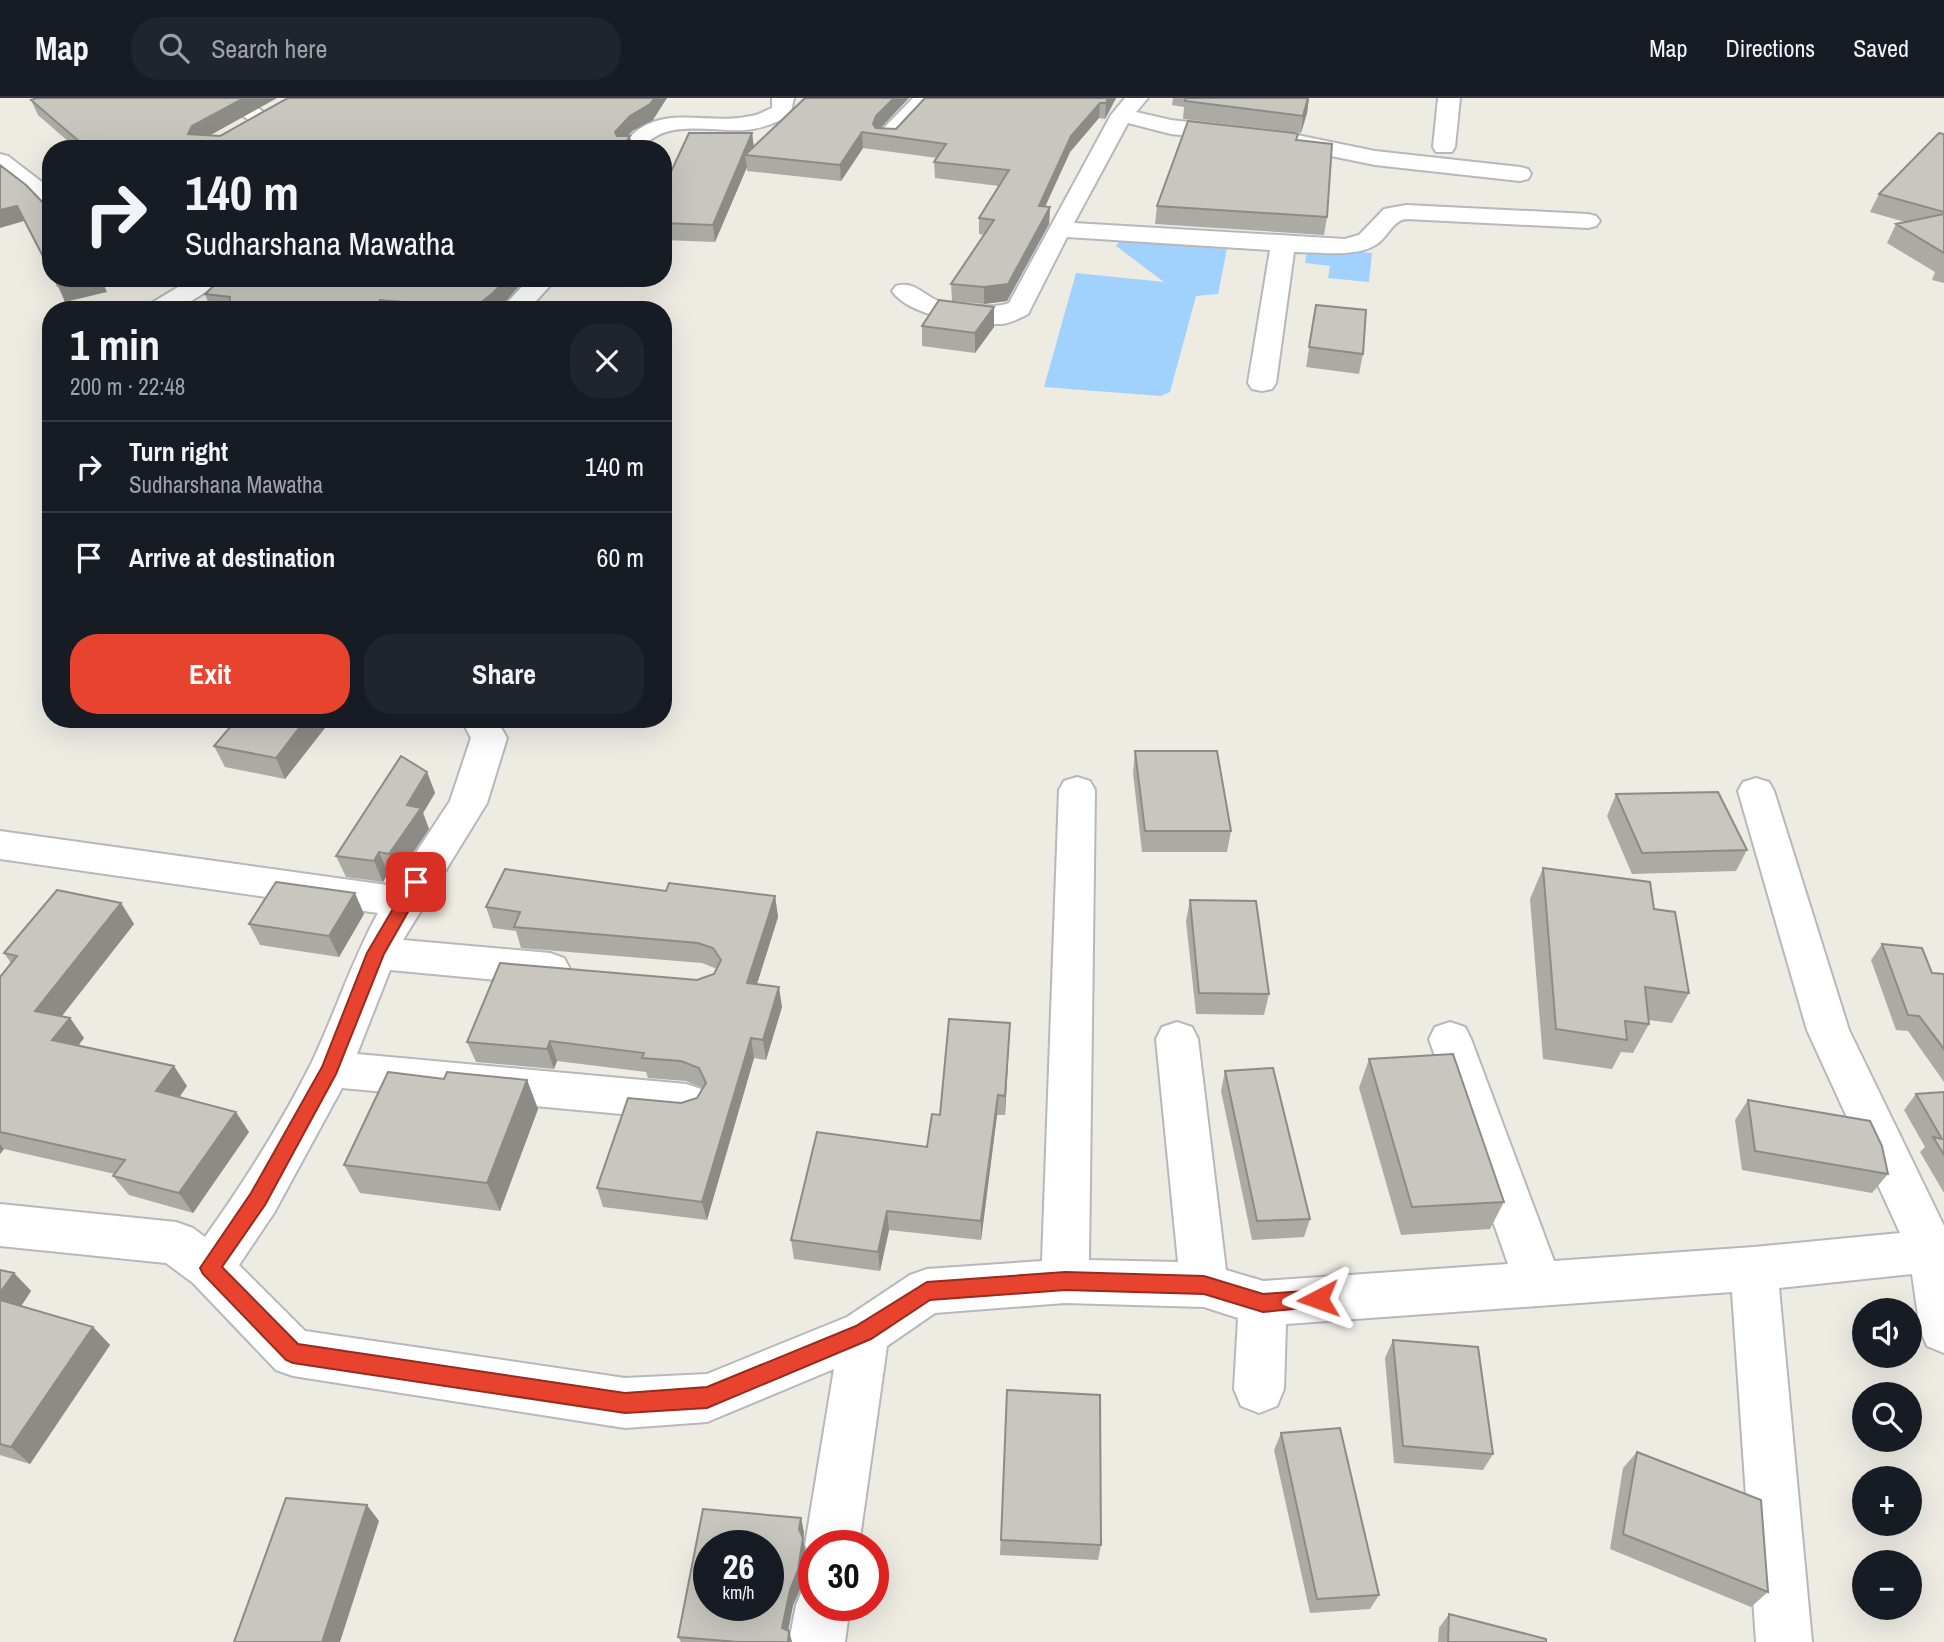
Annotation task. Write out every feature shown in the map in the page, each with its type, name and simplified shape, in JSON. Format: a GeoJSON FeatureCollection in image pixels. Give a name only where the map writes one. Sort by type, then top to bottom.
{"type":"FeatureCollection","features":[{"type":"Feature","properties":{"kind":"street"},"geometry":{"type":"LineString","coordinates":[[229,98],[270,113],[239,130]]}},
{"type":"Feature","properties":{"kind":"street"},"geometry":{"type":"LineString","coordinates":[[634,140],[648,118],[697,123],[752,123],[782,111],[783,98]]}},
{"type":"Feature","properties":{"kind":"street"},"geometry":{"type":"LineString","coordinates":[[887,138],[925,98]]}},
{"type":"Feature","properties":{"kind":"street"},"geometry":{"type":"LineString","coordinates":[[1444,147],[1449,98]]}},
{"type":"Feature","properties":{"kind":"street"},"geometry":{"type":"LineString","coordinates":[[905,291],[931,308],[1003,316],[1019,308],[1059,229],[1130,106],[1171,127],[1292,141],[1375,158],[1520,174]]}},
{"type":"Feature","properties":{"kind":"street"},"geometry":{"type":"LineString","coordinates":[[0,161],[42,193]]}},
{"type":"Feature","properties":{"kind":"street"},"geometry":{"type":"LineString","coordinates":[[1059,229],[1345,246],[1368,240],[1392,214],[1406,212],[1588,221]]}},
{"type":"Feature","properties":{"kind":"street"},"geometry":{"type":"LineString","coordinates":[[1262,383],[1283,244]]}},
{"type":"Feature","properties":{"kind":"street"},"geometry":{"type":"LineString","coordinates":[[174,301],[196,287]]}},
{"type":"Feature","properties":{"kind":"street"},"geometry":{"type":"LineString","coordinates":[[521,301],[532,287]]}},
{"type":"Feature","properties":{"kind":"street"},"geometry":{"type":"LineString","coordinates":[[210,1268],[258,1199],[330,1069],[376,953],[404,902],[468,803],[489,738],[483,728]]}},
{"type":"Feature","properties":{"kind":"street"},"geometry":{"type":"LineString","coordinates":[[1065,1281],[1077,790]]}},
{"type":"Feature","properties":{"kind":"street"},"geometry":{"type":"LineString","coordinates":[[1756,791],[1828,1030],[1938,1252],[1944,1331]]}},
{"type":"Feature","properties":{"kind":"street"},"geometry":{"type":"LineString","coordinates":[[0,845],[404,902]]}},
{"type":"Feature","properties":{"kind":"street"},"geometry":{"type":"LineString","coordinates":[[376,953],[580,972]]}},
{"type":"Feature","properties":{"kind":"street"},"geometry":{"type":"LineString","coordinates":[[1177,1039],[1204,1285]]}},
{"type":"Feature","properties":{"kind":"street"},"geometry":{"type":"LineString","coordinates":[[1450,1039],[1538,1283]]}},
{"type":"Feature","properties":{"kind":"street"},"geometry":{"type":"LineString","coordinates":[[330,1069],[686,1102]]}},
{"type":"Feature","properties":{"kind":"street"},"geometry":{"type":"LineString","coordinates":[[0,1225],[176,1243],[210,1268],[293,1353],[625,1403],[707,1398],[864,1333],[927,1291],[1065,1281],[1204,1285],[1263,1303],[1754,1269],[1938,1252]]}},
{"type":"Feature","properties":{"kind":"street"},"geometry":{"type":"LineString","coordinates":[[1754,1269],[1784,1642]]}},
{"type":"Feature","properties":{"kind":"street"},"geometry":{"type":"LineString","coordinates":[[1259,1389],[1263,1303]]}},
{"type":"Feature","properties":{"kind":"street"},"geometry":{"type":"LineString","coordinates":[[834,1530],[864,1333]]}},
{"type":"Feature","properties":{"kind":"street"},"geometry":{"type":"LineString","coordinates":[[817,1642],[820,1621]]}},
{"type":"Feature","properties":{"kind":"water"},"geometry":{"type":"Polygon","coordinates":[[[1120,240],[1227,249],[1218,294],[1196,296],[1170,392],[1161,396],[1044,387],[1076,273],[1164,282],[1116,246],[1120,240]]]}},
{"type":"Feature","properties":{"kind":"water"},"geometry":{"type":"Polygon","coordinates":[[[1307,247],[1372,253],[1369,282],[1328,278],[1330,266],[1305,263],[1307,247]]]}},
{"type":"Feature","properties":{"kind":"building"},"geometry":{"type":"Polygon","coordinates":[[[244,98],[192,126],[188,134],[220,136],[288,98],[655,98],[630,116],[615,132],[617,136],[630,136],[627,140],[78,140],[31,100],[244,98]]]}},
{"type":"Feature","properties":{"kind":"building"},"geometry":{"type":"Polygon","coordinates":[[[805,98],[894,98],[876,116],[873,124],[876,128],[896,129],[925,98],[1108,98],[1106,103],[1100,103],[1071,136],[1039,206],[1050,207],[1008,284],[984,287],[951,284],[994,220],[979,218],[1009,170],[934,162],[946,144],[862,132],[840,165],[745,155],[805,98]]]}},
{"type":"Feature","properties":{"kind":"building"},"geometry":{"type":"Polygon","coordinates":[[[1186,98],[1308,98],[1303,116],[1185,101],[1186,98]]]}},
{"type":"Feature","properties":{"kind":"building"},"geometry":{"type":"Polygon","coordinates":[[[1188,121],[1294,133],[1298,134],[1296,140],[1332,144],[1327,217],[1157,206],[1188,121]]]}},
{"type":"Feature","properties":{"kind":"building"},"geometry":{"type":"Polygon","coordinates":[[[689,133],[752,133],[713,225],[672,223],[672,170],[689,133]]]}},
{"type":"Feature","properties":{"kind":"building"},"geometry":{"type":"Polygon","coordinates":[[[1939,133],[1944,134],[1944,212],[1879,194],[1939,133]]]}},
{"type":"Feature","properties":{"kind":"building"},"geometry":{"type":"Polygon","coordinates":[[[0,165],[42,202],[42,255],[17,206],[0,210],[0,165]]]}},
{"type":"Feature","properties":{"kind":"building"},"geometry":{"type":"Polygon","coordinates":[[[1944,214],[1944,253],[1896,224],[1944,214]]]}},
{"type":"Feature","properties":{"kind":"building"},"geometry":{"type":"Polygon","coordinates":[[[212,287],[499,287],[483,301],[230,301],[230,297],[205,294],[212,287]]]}},
{"type":"Feature","properties":{"kind":"building"},"geometry":{"type":"Polygon","coordinates":[[[939,300],[994,307],[975,333],[922,326],[939,300]]]}},
{"type":"Feature","properties":{"kind":"building"},"geometry":{"type":"Polygon","coordinates":[[[1316,305],[1366,310],[1363,354],[1309,347],[1316,305]]]}},
{"type":"Feature","properties":{"kind":"building"},"geometry":{"type":"Polygon","coordinates":[[[229,728],[299,728],[276,758],[214,746],[229,728]]]}},
{"type":"Feature","properties":{"kind":"building"},"geometry":{"type":"Polygon","coordinates":[[[1135,751],[1217,751],[1231,831],[1145,831],[1135,751]]]}},
{"type":"Feature","properties":{"kind":"building"},"geometry":{"type":"Polygon","coordinates":[[[401,756],[427,772],[407,805],[421,808],[389,854],[379,852],[374,861],[336,856],[401,756]]]}},
{"type":"Feature","properties":{"kind":"building"},"geometry":{"type":"Polygon","coordinates":[[[1718,792],[1747,850],[1642,853],[1616,794],[1718,792]]]}},
{"type":"Feature","properties":{"kind":"building"},"geometry":{"type":"Polygon","coordinates":[[[1543,868],[1650,882],[1654,909],[1675,912],[1689,993],[1645,987],[1649,1024],[1625,1021],[1627,1040],[1556,1029],[1543,868]]]}},
{"type":"Feature","properties":{"kind":"building"},"geometry":{"type":"Polygon","coordinates":[[[505,869],[666,891],[669,883],[775,896],[747,983],[779,987],[763,1040],[751,1038],[702,1202],[597,1188],[628,1098],[681,1103],[697,1098],[706,1083],[699,1068],[681,1061],[642,1058],[644,1053],[550,1041],[547,1049],[467,1042],[500,963],[697,980],[714,974],[721,960],[713,948],[698,943],[514,927],[520,912],[486,907],[505,869]]]}},
{"type":"Feature","properties":{"kind":"building"},"geometry":{"type":"Polygon","coordinates":[[[276,882],[355,893],[329,936],[249,924],[276,882]]]}},
{"type":"Feature","properties":{"kind":"building"},"geometry":{"type":"Polygon","coordinates":[[[57,890],[121,903],[35,1011],[70,1018],[52,1040],[174,1066],[156,1091],[236,1112],[179,1193],[113,1176],[125,1160],[0,1132],[0,977],[17,956],[4,953],[57,890]]]}},
{"type":"Feature","properties":{"kind":"building"},"geometry":{"type":"Polygon","coordinates":[[[1190,900],[1256,901],[1269,994],[1199,993],[1190,900]]]}},
{"type":"Feature","properties":{"kind":"building"},"geometry":{"type":"Polygon","coordinates":[[[1882,944],[1922,948],[1932,973],[1944,974],[1944,1049],[1919,1016],[1908,1015],[1882,944]]]}},
{"type":"Feature","properties":{"kind":"building"},"geometry":{"type":"Polygon","coordinates":[[[949,1019],[1010,1023],[1005,1096],[998,1095],[981,1221],[887,1211],[878,1252],[791,1240],[817,1132],[927,1147],[932,1114],[940,1115],[949,1019]]]}},
{"type":"Feature","properties":{"kind":"building"},"geometry":{"type":"Polygon","coordinates":[[[1453,1054],[1504,1202],[1412,1207],[1369,1059],[1453,1054]]]}},
{"type":"Feature","properties":{"kind":"building"},"geometry":{"type":"Polygon","coordinates":[[[1273,1068],[1310,1219],[1257,1221],[1225,1071],[1273,1068]]]}},
{"type":"Feature","properties":{"kind":"building"},"geometry":{"type":"Polygon","coordinates":[[[388,1072],[444,1079],[447,1072],[527,1080],[487,1183],[344,1165],[388,1072]]]}},
{"type":"Feature","properties":{"kind":"building"},"geometry":{"type":"Polygon","coordinates":[[[1944,1092],[1944,1155],[1933,1137],[1942,1139],[1916,1094],[1944,1092]]]}},
{"type":"Feature","properties":{"kind":"building"},"geometry":{"type":"Polygon","coordinates":[[[1748,1100],[1870,1121],[1882,1146],[1888,1174],[1755,1151],[1748,1100]]]}},
{"type":"Feature","properties":{"kind":"building"},"geometry":{"type":"Polygon","coordinates":[[[0,1270],[14,1273],[0,1293],[0,1270]]]}},
{"type":"Feature","properties":{"kind":"building"},"geometry":{"type":"Polygon","coordinates":[[[0,1300],[93,1327],[11,1447],[0,1444],[0,1300]]]}},
{"type":"Feature","properties":{"kind":"building"},"geometry":{"type":"Polygon","coordinates":[[[1393,1340],[1478,1347],[1493,1454],[1403,1446],[1393,1340]]]}},
{"type":"Feature","properties":{"kind":"building"},"geometry":{"type":"Polygon","coordinates":[[[1007,1390],[1100,1395],[1101,1545],[1001,1540],[1007,1390]]]}},
{"type":"Feature","properties":{"kind":"building"},"geometry":{"type":"Polygon","coordinates":[[[1340,1428],[1379,1595],[1317,1599],[1281,1433],[1340,1428]]]}},
{"type":"Feature","properties":{"kind":"building"},"geometry":{"type":"Polygon","coordinates":[[[1637,1452],[1761,1500],[1768,1592],[1623,1534],[1637,1452]]]}},
{"type":"Feature","properties":{"kind":"building"},"geometry":{"type":"Polygon","coordinates":[[[286,1498],[367,1505],[322,1642],[234,1642],[286,1498]]]}},
{"type":"Feature","properties":{"kind":"building"},"geometry":{"type":"Polygon","coordinates":[[[703,1509],[801,1518],[798,1530],[798,1570],[790,1590],[784,1618],[784,1530],[699,1530],[703,1509]]]}},
{"type":"Feature","properties":{"kind":"building"},"geometry":{"type":"Polygon","coordinates":[[[693,1560],[693,1621],[783,1621],[782,1628],[789,1631],[788,1642],[738,1642],[678,1637],[693,1560]]]}},
{"type":"Feature","properties":{"kind":"building"},"geometry":{"type":"Polygon","coordinates":[[[1449,1614],[1546,1639],[1546,1642],[1448,1642],[1449,1614]]]}},
{"type":"Feature","properties":{"kind":"route"},"geometry":{"type":"LineString","coordinates":[[416,882],[376,953],[330,1069],[258,1199],[210,1268],[293,1353],[625,1403],[707,1398],[864,1333],[927,1291],[1065,1281],[1204,1285],[1263,1303],[1318,1299]]}}]}
